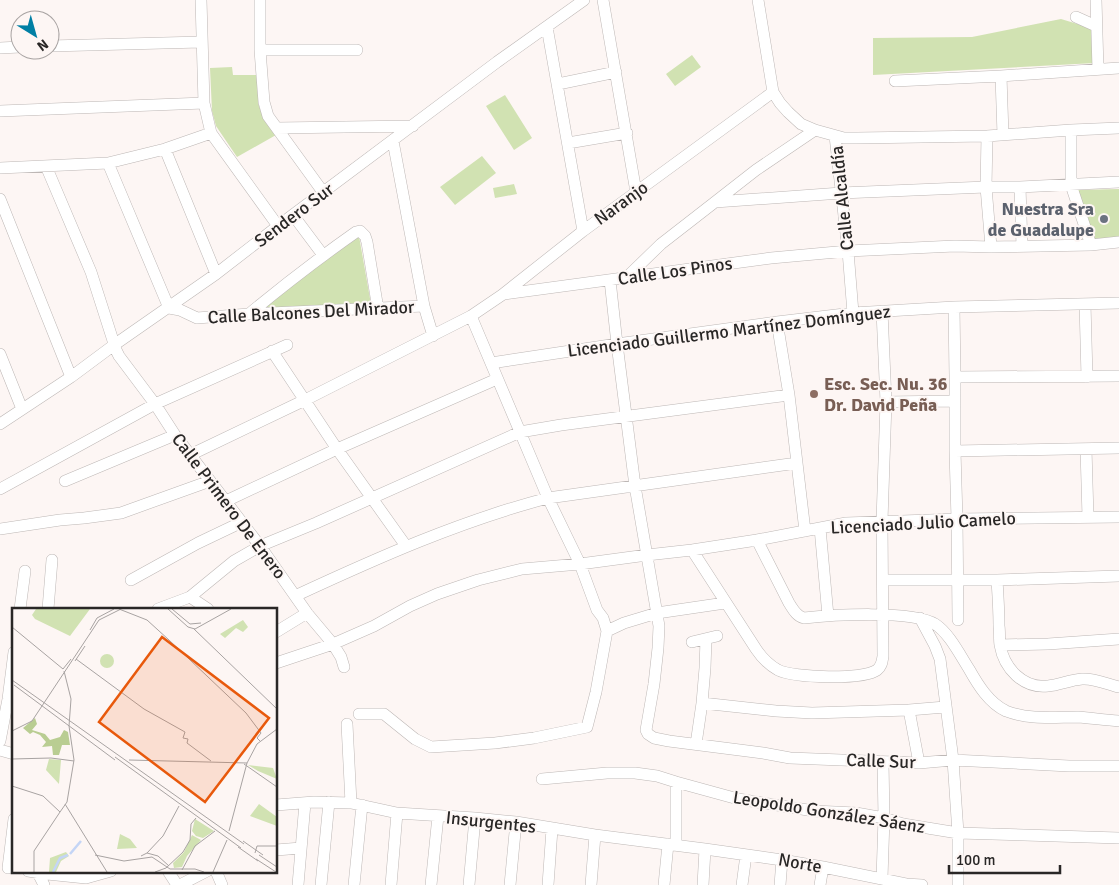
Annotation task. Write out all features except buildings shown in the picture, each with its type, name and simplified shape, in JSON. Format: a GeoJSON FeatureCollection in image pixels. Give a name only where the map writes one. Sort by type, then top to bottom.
{"type":"FeatureCollection","features":[{"type":"Feature","properties":{"kind":"street"},"geometry":{"type":"LineString","coordinates":[[201,0],[204,103],[211,134],[278,226]]}},
{"type":"Feature","properties":{"kind":"street"},"geometry":{"type":"LineString","coordinates":[[260,0],[260,50],[264,102],[268,116],[323,192]]}},
{"type":"Feature","properties":{"kind":"street","name":"Sendero Sur"},"geometry":{"type":"LineString","coordinates":[[0,424],[71,377],[216,274],[497,62],[584,0]]}},
{"type":"Feature","properties":{"kind":"street"},"geometry":{"type":"LineString","coordinates":[[603,0],[636,192]]}},
{"type":"Feature","properties":{"kind":"street","name":"Calle Alcaldía"},"geometry":{"type":"LineString","coordinates":[[758,0],[773,92],[788,112],[801,124],[836,136],[853,313]]}},
{"type":"Feature","properties":{"kind":"street"},"geometry":{"type":"LineString","coordinates":[[1096,0],[1098,69]]}},
{"type":"Feature","properties":{"kind":"street"},"geometry":{"type":"LineString","coordinates":[[1076,17],[1096,26]]}},
{"type":"Feature","properties":{"kind":"street"},"geometry":{"type":"LineString","coordinates":[[547,27],[583,231]]}},
{"type":"Feature","properties":{"kind":"street"},"geometry":{"type":"LineString","coordinates":[[60,46],[201,42]]}},
{"type":"Feature","properties":{"kind":"street"},"geometry":{"type":"LineString","coordinates":[[260,50],[357,50]]}},
{"type":"Feature","properties":{"kind":"street"},"geometry":{"type":"LineString","coordinates":[[895,81],[1119,68]]}},
{"type":"Feature","properties":{"kind":"street"},"geometry":{"type":"LineString","coordinates":[[558,84],[616,72]]}},
{"type":"Feature","properties":{"kind":"street"},"geometry":{"type":"LineString","coordinates":[[1001,76],[1003,135]]}},
{"type":"Feature","properties":{"kind":"street","name":"Naranjo"},"geometry":{"type":"LineString","coordinates":[[190,455],[305,400],[472,316],[502,295],[583,231],[773,92]]}},
{"type":"Feature","properties":{"kind":"street"},"geometry":{"type":"LineString","coordinates":[[0,111],[204,103]]}},
{"type":"Feature","properties":{"kind":"street"},"geometry":{"type":"LineString","coordinates":[[277,128],[413,126]]}},
{"type":"Feature","properties":{"kind":"street"},"geometry":{"type":"LineString","coordinates":[[836,136],[844,138],[987,136],[1119,128]]}},
{"type":"Feature","properties":{"kind":"street"},"geometry":{"type":"LineString","coordinates":[[627,277],[661,244],[714,202],[756,170],[815,130]]}},
{"type":"Feature","properties":{"kind":"street"},"geometry":{"type":"LineString","coordinates":[[1071,130],[1071,185],[1092,245]]}},
{"type":"Feature","properties":{"kind":"street"},"geometry":{"type":"LineString","coordinates":[[568,143],[626,133]]}},
{"type":"Feature","properties":{"kind":"street"},"geometry":{"type":"LineString","coordinates":[[0,168],[108,163],[165,150],[211,134]]}},
{"type":"Feature","properties":{"kind":"street"},"geometry":{"type":"LineString","coordinates":[[987,136],[986,187],[991,247]]}},
{"type":"Feature","properties":{"kind":"street"},"geometry":{"type":"LineString","coordinates":[[393,141],[424,306],[433,336]]}},
{"type":"Feature","properties":{"kind":"street"},"geometry":{"type":"LineString","coordinates":[[165,150],[216,274]]}},
{"type":"Feature","properties":{"kind":"street"},"geometry":{"type":"LineString","coordinates":[[108,163],[169,308]]}},
{"type":"Feature","properties":{"kind":"street","name":"Calle Primero De Enero"},"geometry":{"type":"LineString","coordinates":[[46,166],[92,272],[119,356],[155,404],[175,435],[260,546],[294,596],[333,644],[344,667]]}},
{"type":"Feature","properties":{"kind":"street"},"geometry":{"type":"LineString","coordinates":[[714,202],[841,193],[986,187],[1020,188],[1119,182]]}},
{"type":"Feature","properties":{"kind":"street"},"geometry":{"type":"LineString","coordinates":[[1020,188],[1022,246]]}},
{"type":"Feature","properties":{"kind":"street"},"geometry":{"type":"LineString","coordinates":[[0,199],[71,377]]}},
{"type":"Feature","properties":{"kind":"street"},"geometry":{"type":"LineString","coordinates":[[293,216],[323,255]]}},
{"type":"Feature","properties":{"kind":"street"},"geometry":{"type":"LineString","coordinates":[[249,314],[323,255],[360,231],[367,242],[378,309]]}},
{"type":"Feature","properties":{"kind":"street","name":"Calle Los Pinos"},"geometry":{"type":"LineString","coordinates":[[502,295],[771,258],[848,251],[955,246],[1092,245],[1119,242]]}},
{"type":"Feature","properties":{"kind":"street"},"geometry":{"type":"LineString","coordinates":[[610,280],[635,486],[657,613]]}},
{"type":"Feature","properties":{"kind":"street","name":"Licenciado Guillermo Martínez Domínguez"},"geometry":{"type":"LineString","coordinates":[[491,363],[617,344],[853,313],[954,307],[1119,303]]}},
{"type":"Feature","properties":{"kind":"street"},"geometry":{"type":"LineString","coordinates":[[1085,304],[1087,376]]}},
{"type":"Feature","properties":{"kind":"street","name":"Calle Balcones Del Mirador"},"geometry":{"type":"LineString","coordinates":[[169,308],[180,310],[197,318],[424,306]]}},
{"type":"Feature","properties":{"kind":"street"},"geometry":{"type":"LineString","coordinates":[[954,307],[958,620]]}},
{"type":"Feature","properties":{"kind":"street"},"geometry":{"type":"LineString","coordinates":[[692,550],[760,654],[772,666],[780,671],[814,676],[849,676],[871,673],[880,668],[883,656],[882,521],[886,402],[882,311]]}},
{"type":"Feature","properties":{"kind":"street"},"geometry":{"type":"LineString","coordinates":[[358,714],[384,714],[415,739],[431,747],[495,743],[534,738],[587,727],[596,692],[607,631],[580,564],[548,498],[497,379],[472,316]]}},
{"type":"Feature","properties":{"kind":"street"},"geometry":{"type":"LineString","coordinates":[[777,322],[789,395],[804,531]]}},
{"type":"Feature","properties":{"kind":"street"},"geometry":{"type":"LineString","coordinates":[[0,489],[155,404],[287,345]]}},
{"type":"Feature","properties":{"kind":"street"},"geometry":{"type":"LineString","coordinates":[[272,351],[337,449],[406,546]]}},
{"type":"Feature","properties":{"kind":"street"},"geometry":{"type":"LineString","coordinates":[[0,354],[22,409]]}},
{"type":"Feature","properties":{"kind":"street"},"geometry":{"type":"LineString","coordinates":[[955,377],[1119,376]]}},
{"type":"Feature","properties":{"kind":"street"},"geometry":{"type":"LineString","coordinates":[[226,501],[337,449],[497,379]]}},
{"type":"Feature","properties":{"kind":"street"},"geometry":{"type":"LineString","coordinates":[[161,608],[190,597],[234,561],[260,546],[520,432],[789,395]]}},
{"type":"Feature","properties":{"kind":"street"},"geometry":{"type":"LineString","coordinates":[[886,402],[955,401]]}},
{"type":"Feature","properties":{"kind":"street"},"geometry":{"type":"LineString","coordinates":[[66,481],[175,435]]}},
{"type":"Feature","properties":{"kind":"street"},"geometry":{"type":"LineString","coordinates":[[955,451],[1119,448]]}},
{"type":"Feature","properties":{"kind":"street"},"geometry":{"type":"LineString","coordinates":[[1086,449],[1088,517]]}},
{"type":"Feature","properties":{"kind":"street"},"geometry":{"type":"LineString","coordinates":[[294,596],[406,546],[476,519],[517,506],[548,498],[797,463]]}},
{"type":"Feature","properties":{"kind":"street"},"geometry":{"type":"LineString","coordinates":[[0,528],[121,513],[210,481]]}},
{"type":"Feature","properties":{"kind":"street","name":"Licenciado Julio Camelo"},"geometry":{"type":"LineString","coordinates":[[278,662],[333,644],[374,626],[410,606],[437,594],[478,580],[522,569],[692,550],[846,523],[1119,517]]}},
{"type":"Feature","properties":{"kind":"street"},"geometry":{"type":"LineString","coordinates":[[131,580],[198,543],[242,522]]}},
{"type":"Feature","properties":{"kind":"street"},"geometry":{"type":"LineString","coordinates":[[820,528],[828,616]]}},
{"type":"Feature","properties":{"kind":"street"},"geometry":{"type":"LineString","coordinates":[[757,540],[789,603],[798,615],[804,618],[882,615],[920,618],[936,625],[941,630],[983,692],[1006,711],[1035,718],[1078,717],[1119,721]]}},
{"type":"Feature","properties":{"kind":"street"},"geometry":{"type":"LineString","coordinates":[[48,608],[52,560]]}},
{"type":"Feature","properties":{"kind":"street"},"geometry":{"type":"LineString","coordinates":[[20,608],[25,571]]}},
{"type":"Feature","properties":{"kind":"street"},"geometry":{"type":"LineString","coordinates":[[883,580],[997,580],[1119,576]]}},
{"type":"Feature","properties":{"kind":"street"},"geometry":{"type":"LineString","coordinates":[[997,580],[1000,645],[1005,660],[1017,677],[1033,686],[1048,686],[1083,679],[1119,687]]}},
{"type":"Feature","properties":{"kind":"street"},"geometry":{"type":"LineString","coordinates":[[190,597],[206,608]]}},
{"type":"Feature","properties":{"kind":"street"},"geometry":{"type":"LineString","coordinates":[[607,631],[624,623],[657,613],[725,603]]}},
{"type":"Feature","properties":{"kind":"street"},"geometry":{"type":"LineString","coordinates":[[278,631],[307,613]]}},
{"type":"Feature","properties":{"kind":"street","name":"Calle Sur"},"geometry":{"type":"LineString","coordinates":[[657,613],[659,626],[658,648],[646,728],[650,736],[657,739],[790,758],[919,763],[953,760],[1069,766],[1119,766]]}},
{"type":"Feature","properties":{"kind":"street"},"geometry":{"type":"LineString","coordinates":[[920,618],[938,654],[953,760],[958,832],[958,885]]}},
{"type":"Feature","properties":{"kind":"street"},"geometry":{"type":"LineString","coordinates":[[692,642],[711,637],[705,668],[696,744]]}},
{"type":"Feature","properties":{"kind":"street"},"geometry":{"type":"LineString","coordinates":[[1000,645],[1116,642]]}},
{"type":"Feature","properties":{"kind":"street"},"geometry":{"type":"LineString","coordinates":[[0,741],[12,664]]}},
{"type":"Feature","properties":{"kind":"street"},"geometry":{"type":"LineString","coordinates":[[702,703],[776,711],[805,712],[909,710],[945,706]]}},
{"type":"Feature","properties":{"kind":"street"},"geometry":{"type":"LineString","coordinates":[[909,710],[919,763]]}},
{"type":"Feature","properties":{"kind":"street"},"geometry":{"type":"LineString","coordinates":[[347,724],[357,804],[354,885]]}},
{"type":"Feature","properties":{"kind":"street"},"geometry":{"type":"LineString","coordinates":[[882,878],[883,762]]}},
{"type":"Feature","properties":{"kind":"street","name":"Leopoldo González Sáenz"},"geometry":{"type":"LineString","coordinates":[[542,779],[607,773],[635,773],[657,776],[738,799],[797,809],[856,813],[904,824],[958,832],[1119,838]]}},
{"type":"Feature","properties":{"kind":"street"},"geometry":{"type":"LineString","coordinates":[[664,885],[672,845],[676,782]]}},
{"type":"Feature","properties":{"kind":"street"},"geometry":{"type":"LineString","coordinates":[[320,885],[329,802]]}},
{"type":"Feature","properties":{"kind":"street","name":"Insurgentes"},"geometry":{"type":"LineString","coordinates":[[278,804],[329,802],[357,804],[397,813],[516,822],[552,829],[672,845]]}},
{"type":"Feature","properties":{"kind":"street"},"geometry":{"type":"LineString","coordinates":[[298,885],[305,803]]}},
{"type":"Feature","properties":{"kind":"street"},"geometry":{"type":"LineString","coordinates":[[391,885],[397,813]]}},
{"type":"Feature","properties":{"kind":"street"},"geometry":{"type":"LineString","coordinates":[[431,885],[438,816]]}},
{"type":"Feature","properties":{"kind":"street"},"geometry":{"type":"LineString","coordinates":[[469,885],[475,818]]}},
{"type":"Feature","properties":{"kind":"street"},"geometry":{"type":"LineString","coordinates":[[510,885],[516,822]]}},
{"type":"Feature","properties":{"kind":"street"},"geometry":{"type":"LineString","coordinates":[[548,885],[552,829]]}},
{"type":"Feature","properties":{"kind":"street"},"geometry":{"type":"LineString","coordinates":[[7,868],[12,834]]}},
{"type":"Feature","properties":{"kind":"street"},"geometry":{"type":"LineString","coordinates":[[591,885],[596,835]]}},
{"type":"Feature","properties":{"kind":"street","name":"Norte"},"geometry":{"type":"LineString","coordinates":[[672,845],[823,867],[860,880],[882,878],[906,884],[922,885]]}},
{"type":"Feature","properties":{"kind":"street"},"geometry":{"type":"LineString","coordinates":[[278,850],[301,848]]}},
{"type":"Feature","properties":{"kind":"street"},"geometry":{"type":"LineString","coordinates":[[703,885],[705,849]]}},
{"type":"Feature","properties":{"kind":"street"},"geometry":{"type":"LineString","coordinates":[[742,885],[746,855]]}},
{"type":"Feature","properties":{"kind":"street"},"geometry":{"type":"LineString","coordinates":[[780,885],[782,860]]}},
{"type":"Feature","properties":{"kind":"street"},"geometry":{"type":"LineString","coordinates":[[820,885],[823,867]]}},
{"type":"Feature","properties":{"kind":"street"},"geometry":{"type":"LineString","coordinates":[[41,875],[87,878],[108,872]]}},
{"type":"Feature","properties":{"kind":"street"},"geometry":{"type":"LineString","coordinates":[[169,872],[178,885],[205,872]]}},
{"type":"Feature","properties":{"kind":"street"},"geometry":{"type":"LineString","coordinates":[[216,872],[222,885]]}},
{"type":"Feature","properties":{"kind":"green space"},"geometry":{"type":"Polygon","coordinates":[[[1061,19],[1094,29],[1095,63],[873,75],[873,38],[972,37],[1061,19]]]}},
{"type":"Feature","properties":{"kind":"green space"},"geometry":{"type":"Polygon","coordinates":[[[692,55],[701,67],[675,86],[666,74],[692,55]]]}},
{"type":"Feature","properties":{"kind":"green space"},"geometry":{"type":"Polygon","coordinates":[[[232,67],[233,75],[259,75],[258,103],[262,114],[276,135],[237,157],[216,126],[212,111],[210,68],[232,67]]]}},
{"type":"Feature","properties":{"kind":"green space"},"geometry":{"type":"Polygon","coordinates":[[[505,95],[532,138],[514,150],[486,106],[505,95]]]}},
{"type":"Feature","properties":{"kind":"green space"},"geometry":{"type":"Polygon","coordinates":[[[482,156],[496,173],[455,205],[440,187],[482,156]]]}},
{"type":"Feature","properties":{"kind":"green space"},"geometry":{"type":"Polygon","coordinates":[[[514,184],[517,194],[495,198],[493,188],[514,184]]]}},
{"type":"Feature","properties":{"kind":"green space","name":"Nuestra Sra de Guadalupe"},"geometry":{"type":"Polygon","coordinates":[[[1119,189],[1119,239],[1095,240],[1077,190],[1119,189]]]}},
{"type":"Feature","properties":{"kind":"green space"},"geometry":{"type":"Polygon","coordinates":[[[359,236],[371,304],[261,308],[359,236]]]}},
{"type":"Feature","properties":{"kind":"place","name":"Nuestra Sra de Guadalupe"},"geometry":{"type":"Point","coordinates":[1104,219]}},
{"type":"Feature","properties":{"kind":"place","name":"Esc. Sec. Nu. 36 Dr. David Peña"},"geometry":{"type":"Point","coordinates":[814,394]}}]}
